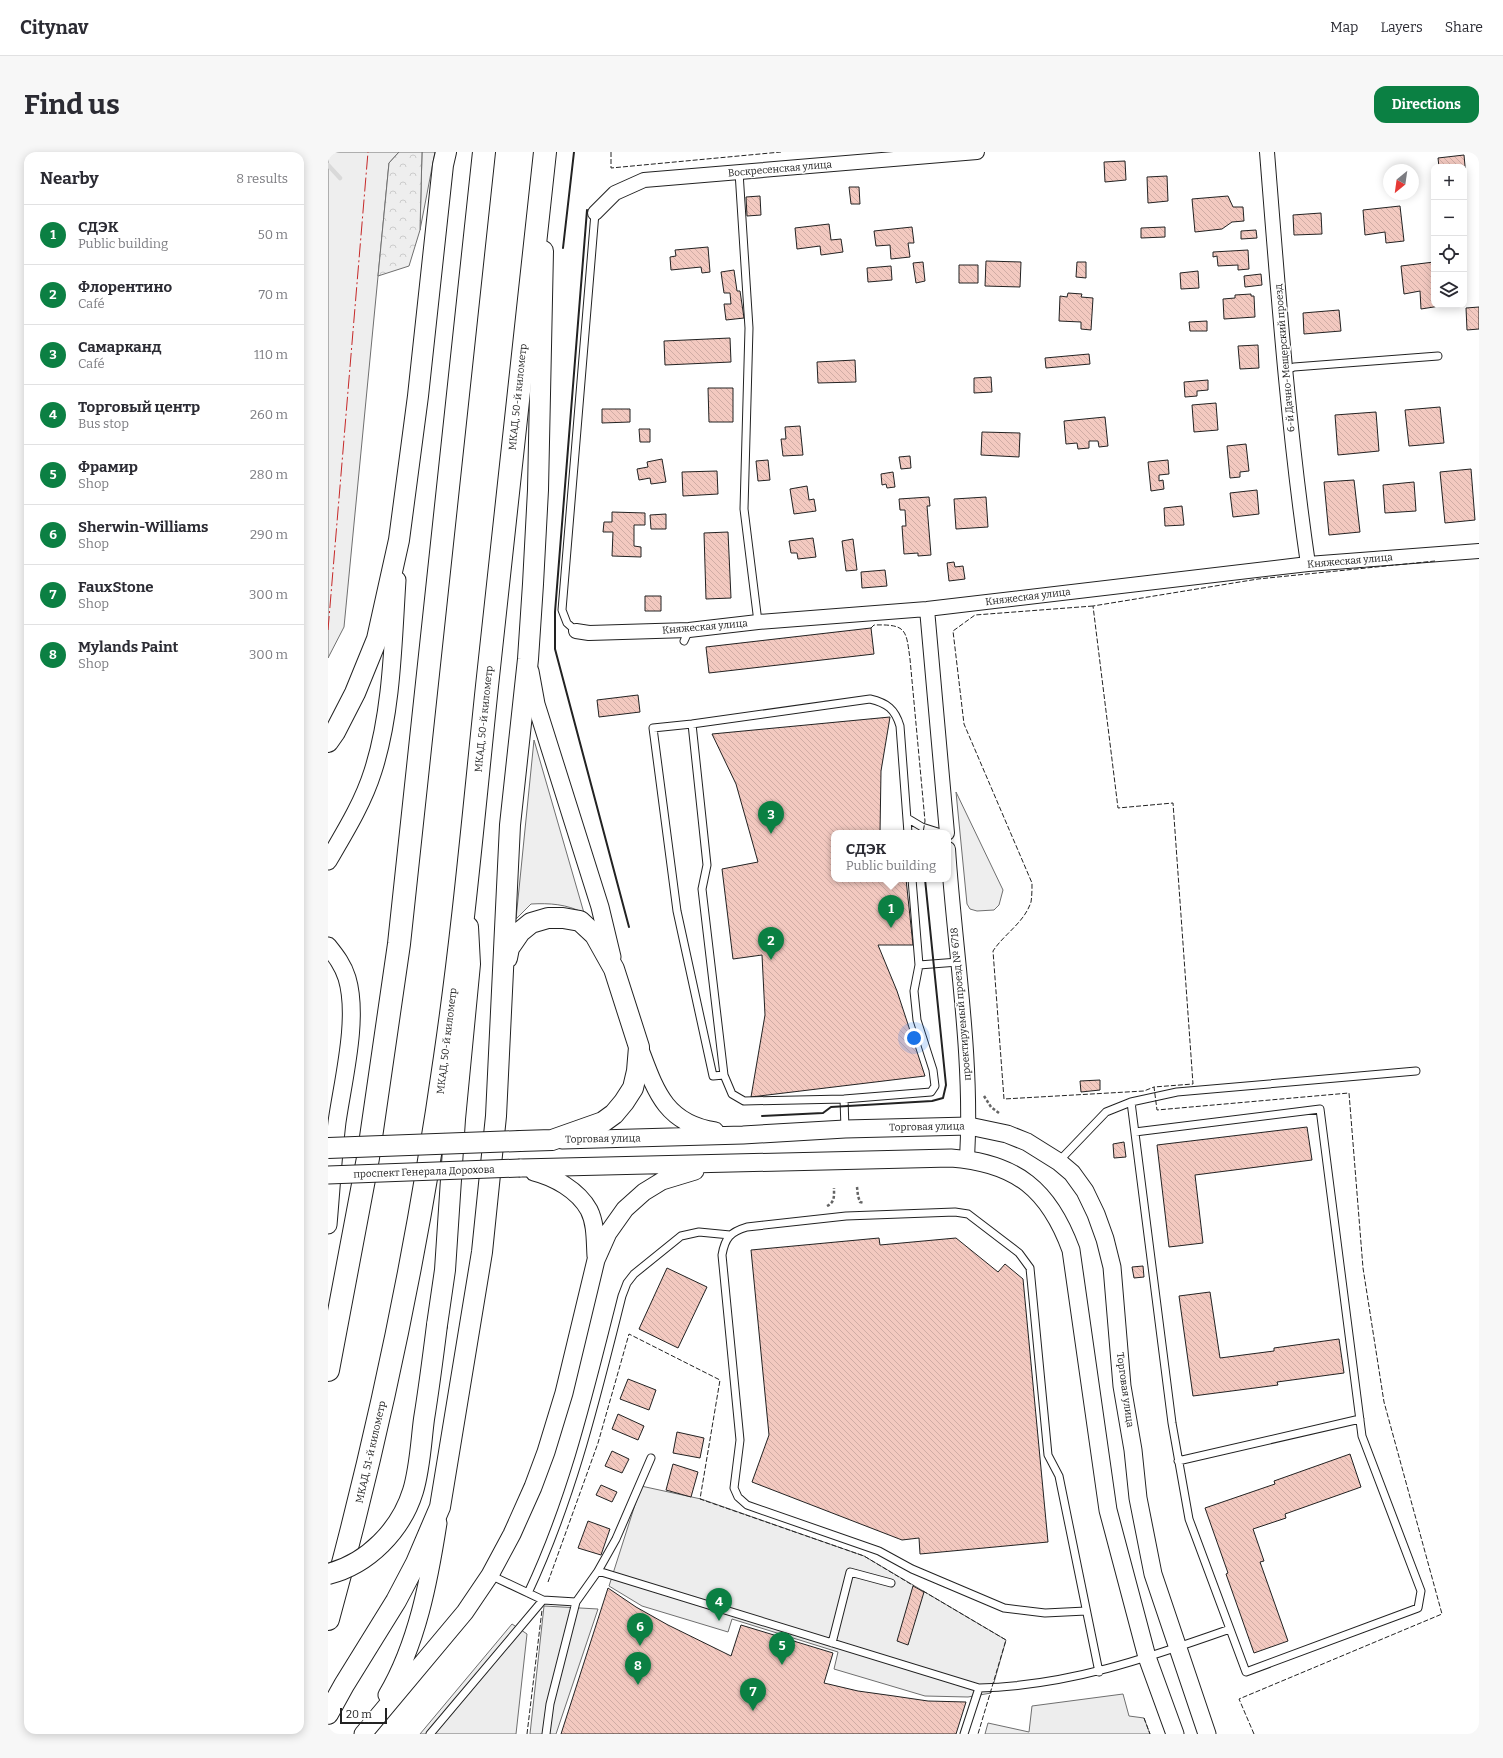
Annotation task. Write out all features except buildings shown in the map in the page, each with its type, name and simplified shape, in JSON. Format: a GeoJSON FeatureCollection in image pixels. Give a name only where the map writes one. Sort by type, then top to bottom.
{"type":"FeatureCollection","features":[{"type":"Feature","properties":{"kind":"highway"},"geometry":{"type":"LineString","coordinates":[[328,1370],[348,1272],[368,1158],[399,944],[484,152]]}},
{"type":"Feature","properties":{"kind":"highway","name":"МКАД, 50-й километр"},"geometry":{"type":"LineString","coordinates":[[407,1283],[428,1168],[446,1054],[546,152]]}},
{"type":"Feature","properties":{"kind":"highway","name":"МКАД, 51-й километр"},"geometry":{"type":"LineString","coordinates":[[328,1619],[376,1430],[407,1283]]}},
{"type":"Feature","properties":{"kind":"main road"},"geometry":{"type":"LineString","coordinates":[[328,742],[335,732],[355,693],[377,639],[400,540],[418,396],[443,165],[446,152]]}},
{"type":"Feature","properties":{"kind":"main road"},"geometry":{"type":"LineString","coordinates":[[328,1714],[344,1685],[396,1601],[416,1563],[440,1507],[482,1252],[496,1116],[510,825],[528,659],[538,490],[546,152]]}},
{"type":"Feature","properties":{"kind":"main road"},"geometry":{"type":"LineString","coordinates":[[328,1574],[348,1567],[377,1547],[389,1535],[407,1507],[417,1474],[445,1270],[455,1119],[470,964],[466,881]]}},
{"type":"Feature","properties":{"kind":"main road"},"geometry":{"type":"LineString","coordinates":[[502,977],[509,948],[520,932],[532,923],[548,918],[562,918],[580,921],[596,936],[614,969],[639,1048],[637,1071],[633,1088],[614,1114],[603,1122],[552,1140]]}},
{"type":"Feature","properties":{"kind":"main road","name":"Торговая улица"},"geometry":{"type":"LineString","coordinates":[[328,1148],[552,1140]]}},
{"type":"Feature","properties":{"kind":"street","name":"Воскресенская улица"},"geometry":{"type":"LineString","coordinates":[[595,213],[615,193],[644,180],[977,152]]}},
{"type":"Feature","properties":{"kind":"street","name":"6-й Дачно-Мещерский проезд"},"geometry":{"type":"LineString","coordinates":[[1267,152],[1294,454],[1308,564]]}},
{"type":"Feature","properties":{"kind":"street"},"geometry":{"type":"LineString","coordinates":[[328,861],[356,813],[373,771],[382,734],[391,671],[400,540]]}},
{"type":"Feature","properties":{"kind":"street","name":"Княжеская улица"},"geometry":{"type":"LineString","coordinates":[[576,631],[589,633],[686,636],[758,622],[927,609],[1308,564],[1479,551]]}},
{"type":"Feature","properties":{"kind":"street"},"geometry":{"type":"LineString","coordinates":[[927,609],[947,830]]}},
{"type":"Feature","properties":{"kind":"street"},"geometry":{"type":"LineString","coordinates":[[528,659],[536,704],[600,907],[614,969]]}},
{"type":"Feature","properties":{"kind":"street","name":"проектируемый проезд № 6718"},"geometry":{"type":"LineString","coordinates":[[950,882],[967,1057],[969,1126],[968,1160]]}},
{"type":"Feature","properties":{"kind":"street"},"geometry":{"type":"LineString","coordinates":[[328,946],[340,961],[347,978],[351,1000],[352,1020],[337,1124],[328,1226]]}},
{"type":"Feature","properties":{"kind":"street"},"geometry":{"type":"LineString","coordinates":[[639,1048],[657,1093],[668,1108],[680,1118],[703,1129],[743,1135]]}},
{"type":"Feature","properties":{"kind":"street","name":"Торговая улица"},"geometry":{"type":"LineString","coordinates":[[552,1140],[743,1135],[845,1129],[969,1126],[1007,1134],[1039,1149],[1059,1162],[1072,1173],[1085,1191],[1096,1214],[1105,1239],[1112,1268],[1122,1386],[1133,1450],[1138,1498],[1153,1574],[1207,1734]]}},
{"type":"Feature","properties":{"kind":"street"},"geometry":{"type":"LineString","coordinates":[[520,1168],[716,1165],[944,1158],[968,1160],[1010,1172],[1028,1183],[1047,1203],[1062,1227],[1071,1250],[1108,1510],[1147,1657],[1175,1734]]}},
{"type":"Feature","properties":{"kind":"street"},"geometry":{"type":"LineString","coordinates":[[363,1733],[465,1612],[490,1575],[515,1527],[533,1487],[546,1452],[564,1393],[596,1260],[608,1232],[624,1209],[644,1192],[662,1181],[716,1165]]}},
{"type":"Feature","properties":{"kind":"street"},"geometry":{"type":"LineString","coordinates":[[520,1168],[545,1175],[565,1185],[580,1198],[589,1210],[595,1230],[596,1260]]}},
{"type":"Feature","properties":{"kind":"street","name":"проспект Генерала Дорохова"},"geometry":{"type":"LineString","coordinates":[[328,1175],[520,1168]]}},
{"type":"Feature","properties":{"kind":"street"},"geometry":{"type":"LineString","coordinates":[[363,1733],[394,1682],[409,1645],[424,1595],[433,1553],[440,1507]]}},
{"type":"Feature","properties":{"kind":"lane"},"geometry":{"type":"LineString","coordinates":[[739,172],[749,328],[744,509],[758,622]]}},
{"type":"Feature","properties":{"kind":"lane"},"geometry":{"type":"LineString","coordinates":[[576,631],[567,623],[562,610],[595,213]]}},
{"type":"Feature","properties":{"kind":"lane"},"geometry":{"type":"LineString","coordinates":[[1286,370],[1294,367],[1438,356]]}},
{"type":"Feature","properties":{"kind":"lane"},"geometry":{"type":"LineString","coordinates":[[724,1075],[713,1076],[677,911],[653,728],[692,724],[870,699],[881,702],[893,710],[900,726],[908,830]]}},
{"type":"Feature","properties":{"kind":"lane"},"geometry":{"type":"LineString","coordinates":[[692,724],[707,865],[702,889],[724,1075],[732,1094],[737,1098],[744,1101],[844,1099],[931,1092],[934,1090],[935,1084],[933,1070],[917,1020],[914,991],[919,965],[912,882]]}},
{"type":"Feature","properties":{"kind":"lane"},"geometry":{"type":"LineString","coordinates":[[907,818],[922,827],[932,830]]}},
{"type":"Feature","properties":{"kind":"lane"},"geometry":{"type":"LineString","coordinates":[[919,965],[958,962]]}},
{"type":"Feature","properties":{"kind":"lane"},"geometry":{"type":"LineString","coordinates":[[1059,1162],[1106,1112],[1131,1102],[1177,1092],[1416,1070]]}},
{"type":"Feature","properties":{"kind":"lane"},"geometry":{"type":"LineString","coordinates":[[844,1099],[845,1129]]}},
{"type":"Feature","properties":{"kind":"lane"},"geometry":{"type":"LineString","coordinates":[[1131,1102],[1172,1423],[1189,1519],[1246,1672],[1418,1608],[1421,1592],[1362,1436],[1320,1109],[1135,1132]]}},
{"type":"Feature","properties":{"kind":"lane"},"geometry":{"type":"LineString","coordinates":[[1086,1611],[1045,1613],[1004,1608],[912,1569],[879,1551],[747,1505],[738,1497],[734,1488],[734,1478],[740,1440],[722,1255],[724,1242],[730,1235],[739,1229],[747,1227],[846,1216],[954,1212],[968,1214],[1019,1253],[1030,1268],[1048,1455],[1059,1476],[1099,1672]]}},
{"type":"Feature","properties":{"kind":"lane"},"geometry":{"type":"LineString","coordinates":[[528,1593],[548,1551],[574,1478],[627,1283],[634,1274],[681,1236],[700,1232],[730,1235]]}},
{"type":"Feature","properties":{"kind":"lane"},"geometry":{"type":"LineString","coordinates":[[1178,1460],[1360,1419]]}},
{"type":"Feature","properties":{"kind":"lane"},"geometry":{"type":"LineString","coordinates":[[546,1734],[550,1704],[576,1602],[598,1571],[616,1539],[651,1458]]}},
{"type":"Feature","properties":{"kind":"lane"},"geometry":{"type":"LineString","coordinates":[[598,1571],[979,1688],[1029,1685],[1099,1672],[1177,1648],[1230,1628]]}},
{"type":"Feature","properties":{"kind":"lane"},"geometry":{"type":"LineString","coordinates":[[832,1643],[850,1572],[891,1583]]}},
{"type":"Feature","properties":{"kind":"lane"},"geometry":{"type":"LineString","coordinates":[[490,1575],[543,1600],[576,1602]]}},
{"type":"Feature","properties":{"kind":"lane"},"geometry":{"type":"LineString","coordinates":[[430,1734],[543,1600]]}},
{"type":"Feature","properties":{"kind":"lane"},"geometry":{"type":"LineString","coordinates":[[964,1734],[979,1688]]}},
{"type":"Feature","properties":{"kind":"path"},"geometry":{"type":"LineString","coordinates":[[982,1089],[987,1102],[999,1113]]}},
{"type":"Feature","properties":{"kind":"path"},"geometry":{"type":"LineString","coordinates":[[857,1187],[860,1202],[870,1204]]}},
{"type":"Feature","properties":{"kind":"path"},"geometry":{"type":"LineString","coordinates":[[820,1207],[832,1204],[834,1199],[834,1188]]}},
{"type":"Feature","properties":{"kind":"green space"},"geometry":{"type":"Polygon","coordinates":[[[328,152],[399,152],[389,163],[344,627],[328,658],[328,152]]]}},
{"type":"Feature","properties":{"kind":"green space"},"geometry":{"type":"Polygon","coordinates":[[[399,152],[422,152],[420,230],[409,266],[378,276],[389,163],[399,152]]]}},
{"type":"Feature","properties":{"kind":"green space"},"geometry":{"type":"Polygon","coordinates":[[[422,152],[435,152],[420,230],[422,152]]]}},
{"type":"Feature","properties":{"kind":"green space"},"geometry":{"type":"Polygon","coordinates":[[[534,740],[584,913],[558,905],[531,904],[516,919],[534,740]]]}},
{"type":"Feature","properties":{"kind":"green space"},"geometry":{"type":"Polygon","coordinates":[[[956,792],[1003,890],[999,905],[994,910],[977,911],[970,909],[967,904],[956,792]]]}},
{"type":"Feature","properties":{"kind":"shaded area"},"geometry":{"type":"Polygon","coordinates":[[[641,1486],[701,1499],[864,1556],[1006,1640],[991,1693],[968,1697],[925,1696],[834,1669],[838,1652],[732,1619],[728,1632],[642,1606],[609,1586],[641,1486]]]}},
{"type":"Feature","properties":{"kind":"shaded area"},"geometry":{"type":"Polygon","coordinates":[[[544,1606],[598,1609],[556,1734],[530,1734],[544,1606]]]}},
{"type":"Feature","properties":{"kind":"shaded area"},"geometry":{"type":"Polygon","coordinates":[[[512,1624],[527,1634],[516,1734],[420,1734],[512,1624]]]}},
{"type":"Feature","properties":{"kind":"shaded area"},"geometry":{"type":"Polygon","coordinates":[[[1123,1694],[1129,1716],[1144,1718],[1150,1734],[985,1734],[988,1723],[1029,1732],[1032,1706],[1123,1694]]]}},
{"type":"Feature","properties":{"kind":"waterway"},"geometry":{"type":"LineString","coordinates":[[328,165],[340,178]]}},
{"type":"Feature","properties":{"kind":"fence"},"geometry":{"type":"LineString","coordinates":[[611,152],[611,168],[781,152]]}},
{"type":"Feature","properties":{"kind":"fence"},"geometry":{"type":"LineString","coordinates":[[1254,1734],[1239,1699],[1442,1614],[1384,1402],[1363,1268],[1349,1093],[1157,1110],[1154,1087],[1193,1084],[1173,803],[1118,808],[1093,606],[1258,579],[1435,561]]}},
{"type":"Feature","properties":{"kind":"fence"},"geometry":{"type":"LineString","coordinates":[[1093,606],[975,615],[953,631],[964,724],[1032,883],[1031,902],[1024,916],[993,951],[1004,1099],[1144,1091],[1154,1087]]}},
{"type":"Feature","properties":{"kind":"fence"},"geometry":{"type":"LineString","coordinates":[[871,628],[874,625],[893,626],[899,628],[906,635],[910,659],[925,821],[924,830]]}},
{"type":"Feature","properties":{"kind":"fence"},"geometry":{"type":"LineString","coordinates":[[548,1582],[598,1443],[629,1334],[720,1380],[700,1499],[864,1556],[914,1586]]}},
{"type":"Feature","properties":{"kind":"fence"},"geometry":{"type":"LineString","coordinates":[[923,1591],[1006,1640],[978,1734]]}},
{"type":"Feature","properties":{"kind":"fence"},"geometry":{"type":"LineString","coordinates":[[527,1734],[542,1610]]}},
{"type":"Feature","properties":{"kind":"fence"},"geometry":{"type":"LineString","coordinates":[[1144,1718],[1150,1734]]}},
{"type":"Feature","properties":{"kind":"wall"},"geometry":{"type":"LineString","coordinates":[[563,248],[574,152]]}},
{"type":"Feature","properties":{"kind":"wall"},"geometry":{"type":"LineString","coordinates":[[587,210],[555,612],[555,649],[629,927]]}},
{"type":"Feature","properties":{"kind":"wall"},"geometry":{"type":"LineString","coordinates":[[762,1116],[823,1113],[831,1107],[932,1101],[943,1098],[946,1085],[925,882]]}},
{"type":"Feature","properties":{"kind":"power"},"geometry":{"type":"LineString","coordinates":[[328,630],[368,152]]}},
{"type":"Feature","properties":{"kind":"place","name":"Самарканд"},"geometry":{"type":"Point","coordinates":[771,834]}},
{"type":"Feature","properties":{"kind":"place","name":"СДЭК"},"geometry":{"type":"Point","coordinates":[891,928]}},
{"type":"Feature","properties":{"kind":"place","name":"Флорентино"},"geometry":{"type":"Point","coordinates":[771,960]}},
{"type":"Feature","properties":{"kind":"place","name":"Торговый центр"},"geometry":{"type":"Point","coordinates":[719,1621]}},
{"type":"Feature","properties":{"kind":"place","name":"Sherwin-Williams"},"geometry":{"type":"Point","coordinates":[640,1646]}},
{"type":"Feature","properties":{"kind":"place","name":"Фрамир"},"geometry":{"type":"Point","coordinates":[782,1665]}},
{"type":"Feature","properties":{"kind":"place","name":"Mylands Paint"},"geometry":{"type":"Point","coordinates":[638,1685]}},
{"type":"Feature","properties":{"kind":"place","name":"FauxStone"},"geometry":{"type":"Point","coordinates":[753,1711]}}]}
